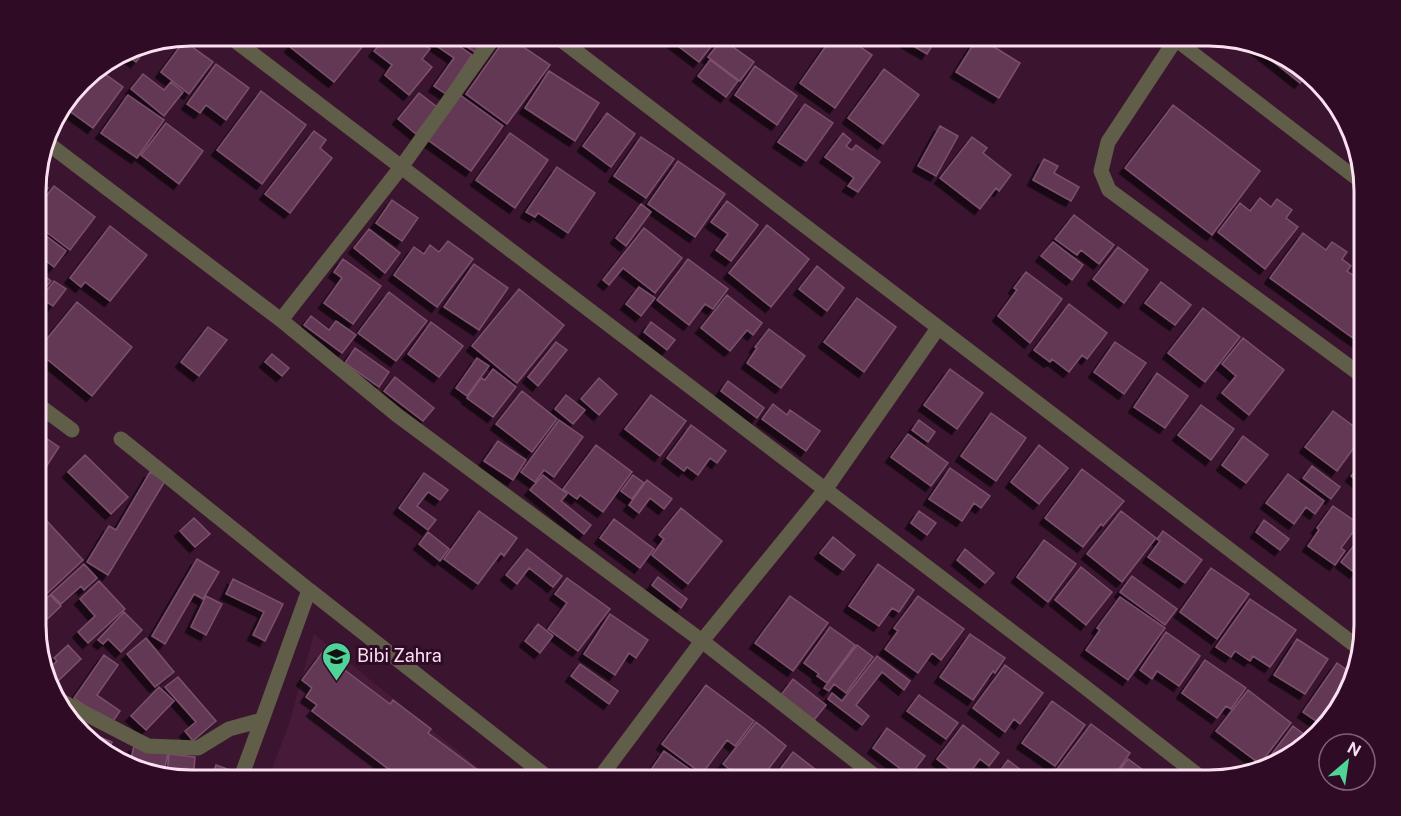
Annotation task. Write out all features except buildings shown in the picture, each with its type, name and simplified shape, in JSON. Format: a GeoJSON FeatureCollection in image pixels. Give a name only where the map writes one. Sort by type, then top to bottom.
{"type":"FeatureCollection","features":[{"type":"Feature","properties":{"kind":"street"},"geometry":{"type":"LineString","coordinates":[[1172,46],[1108,142],[1101,171],[1109,190],[1354,370]]}},
{"type":"Feature","properties":{"kind":"street"},"geometry":{"type":"LineString","coordinates":[[244,47],[1190,769]]}},
{"type":"Feature","properties":{"kind":"street"},"geometry":{"type":"LineString","coordinates":[[281,320],[402,166],[487,47]]}},
{"type":"Feature","properties":{"kind":"street"},"geometry":{"type":"LineString","coordinates":[[570,47],[1353,644]]}},
{"type":"Feature","properties":{"kind":"street"},"geometry":{"type":"LineString","coordinates":[[53,147],[281,320],[397,415],[702,641],[866,769]]}},
{"type":"Feature","properties":{"kind":"street"},"geometry":{"type":"LineString","coordinates":[[606,770],[702,641],[825,489],[938,328]]}},
{"type":"Feature","properties":{"kind":"street"},"geometry":{"type":"LineString","coordinates":[[46,411],[72,430]]}},
{"type":"Feature","properties":{"kind":"street"},"geometry":{"type":"LineString","coordinates":[[121,439],[538,770]]}},
{"type":"Feature","properties":{"kind":"street"},"geometry":{"type":"LineString","coordinates":[[244,770],[309,590]]}},
{"type":"Feature","properties":{"kind":"street"},"geometry":{"type":"LineString","coordinates":[[72,707],[148,746],[198,748],[229,729],[262,720]]}},
{"type":"Feature","properties":{"kind":"lane"},"geometry":{"type":"LineString","coordinates":[[1187,46],[1353,176]]}},
{"type":"Feature","properties":{"kind":"shaded area","name":"Bibi Zahra"},"geometry":{"type":"Polygon","coordinates":[[[314,634],[480,770],[271,770],[288,728],[314,634]]]}},
{"type":"Feature","properties":{"kind":"place","name":"Bibi Zahra"},"geometry":{"type":"Point","coordinates":[336,682]}}]}
